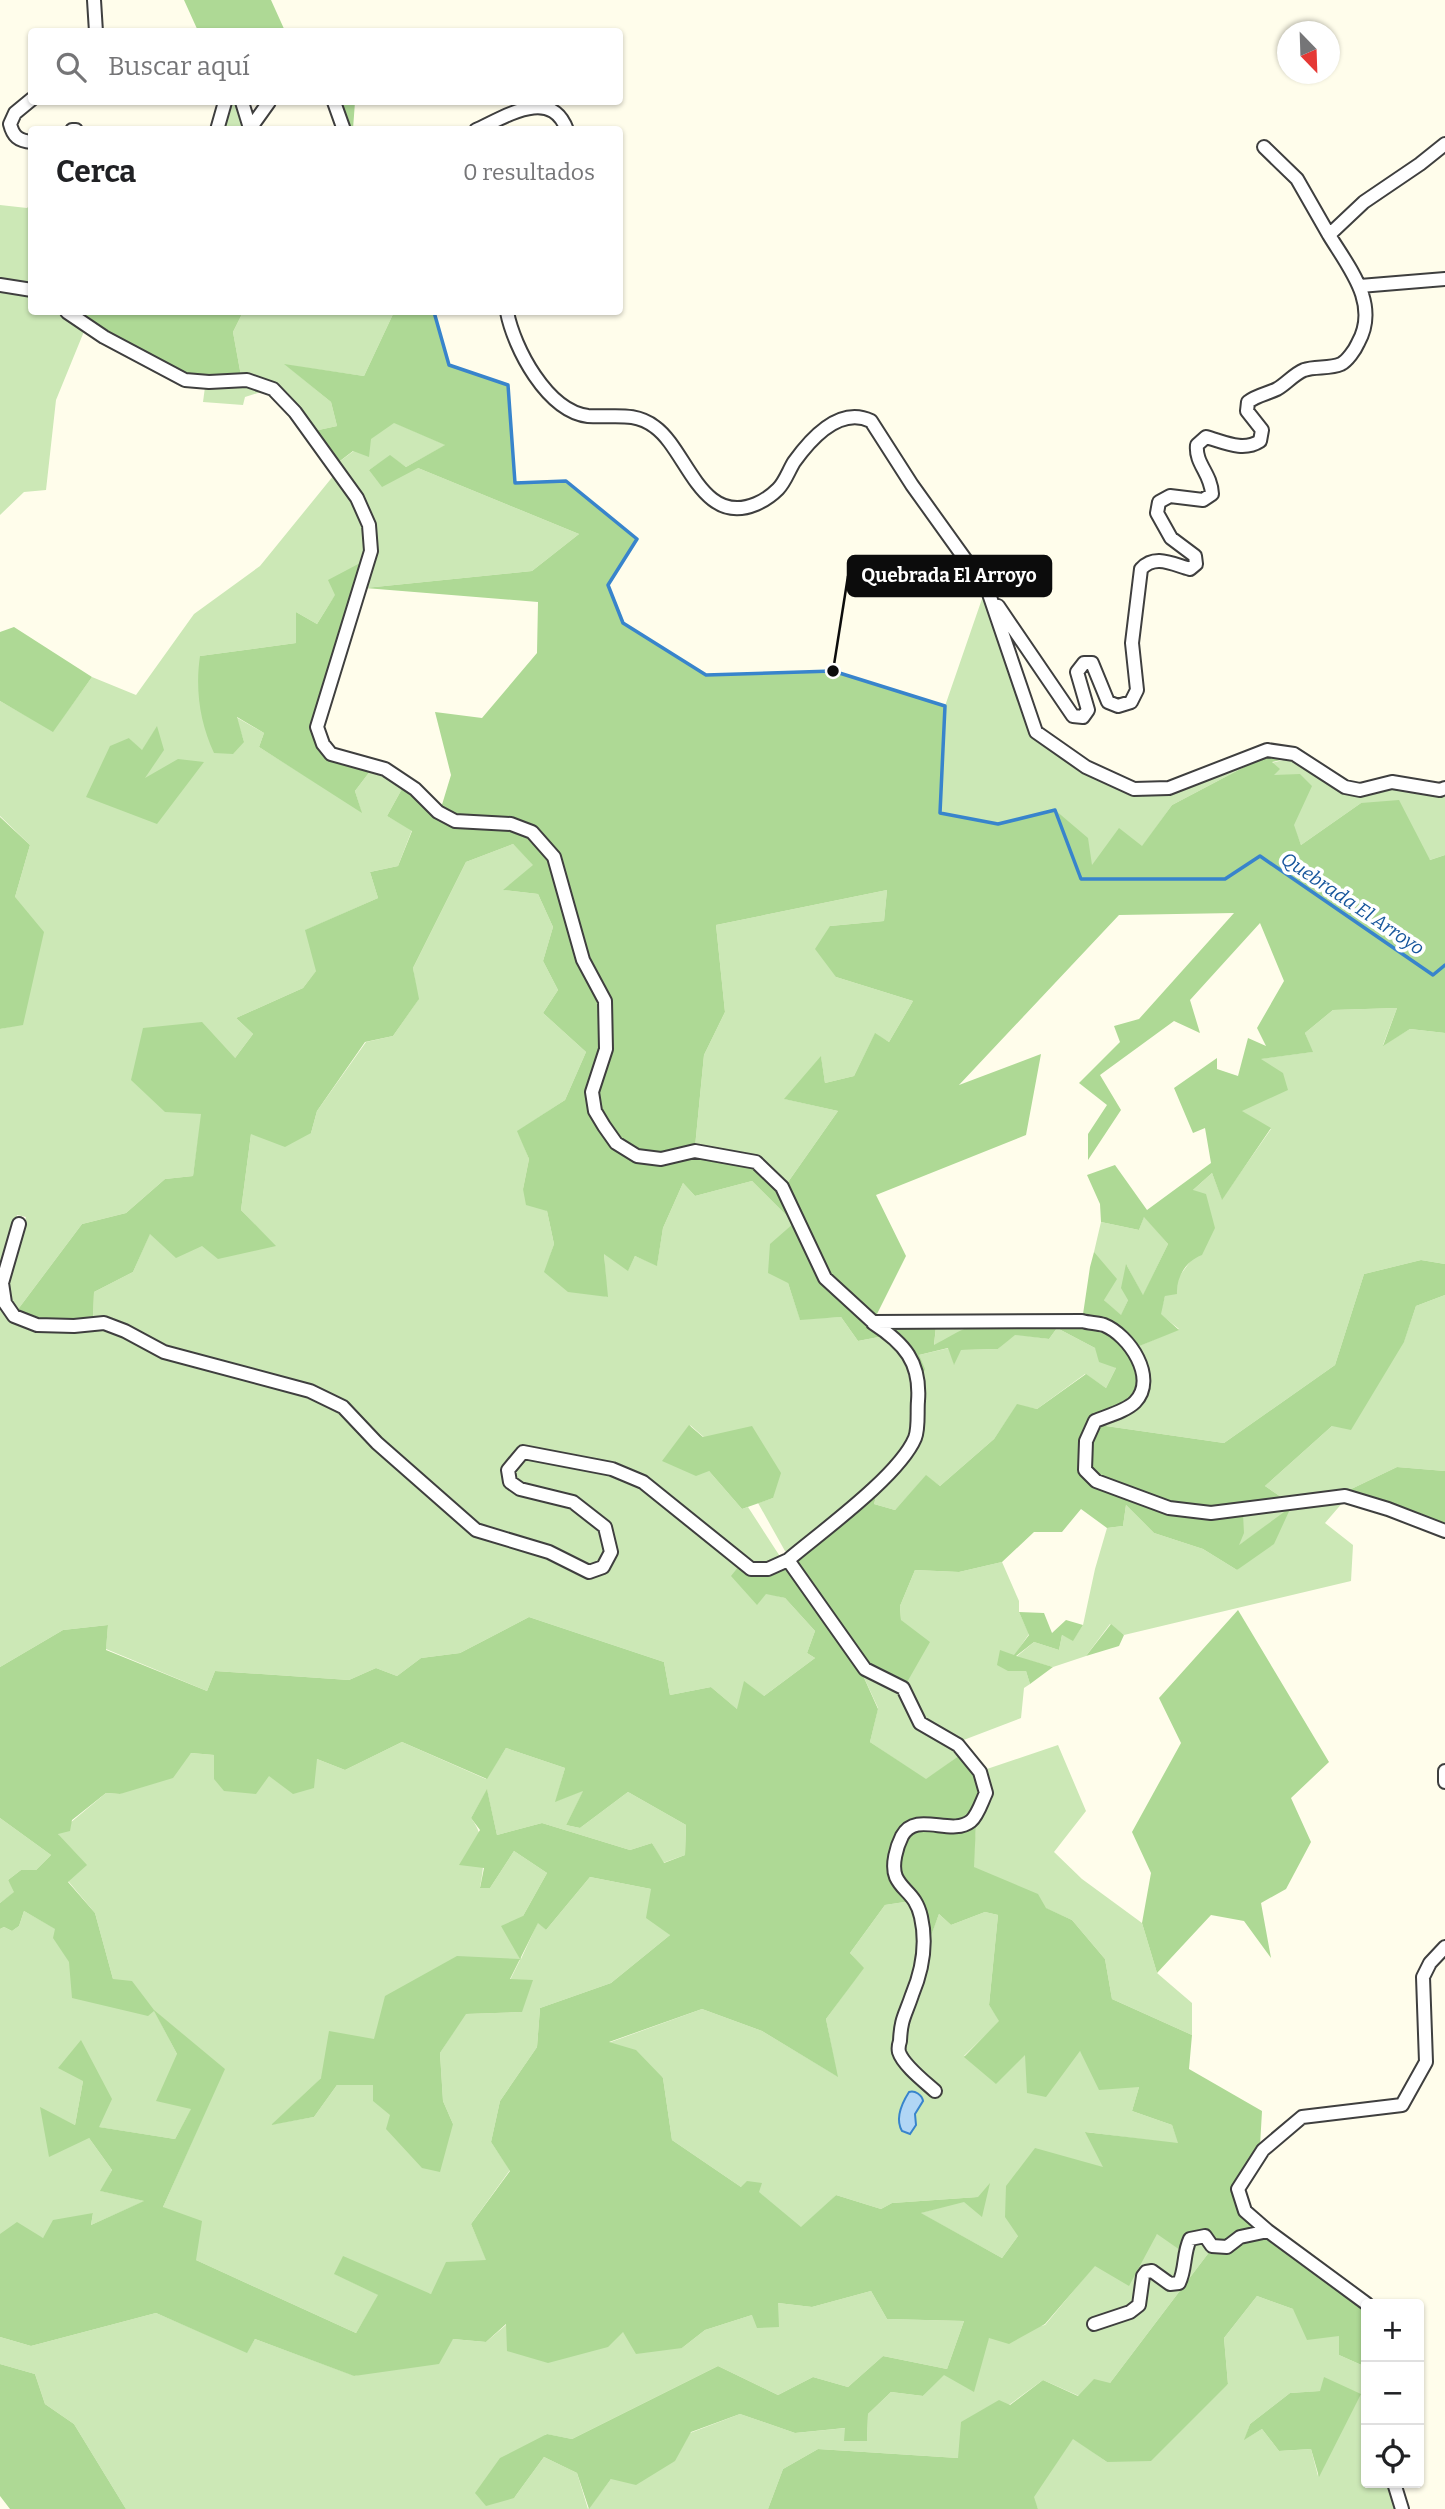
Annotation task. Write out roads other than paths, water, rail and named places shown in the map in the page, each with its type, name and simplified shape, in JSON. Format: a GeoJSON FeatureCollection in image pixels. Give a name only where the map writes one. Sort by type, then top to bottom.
{"type":"FeatureCollection","features":[{"type":"Feature","properties":{"kind":"street"},"geometry":{"type":"LineString","coordinates":[[94,0],[96,28]]}},
{"type":"Feature","properties":{"kind":"street"},"geometry":{"type":"LineString","coordinates":[[28,102],[15,113],[10,124],[13,135],[22,142],[28,142]]}},
{"type":"Feature","properties":{"kind":"street"},"geometry":{"type":"LineString","coordinates":[[218,126],[224,105]]}},
{"type":"Feature","properties":{"kind":"street"},"geometry":{"type":"LineString","coordinates":[[243,105],[248,126]]}},
{"type":"Feature","properties":{"kind":"street"},"geometry":{"type":"LineString","coordinates":[[251,126],[267,105]]}},
{"type":"Feature","properties":{"kind":"street"},"geometry":{"type":"LineString","coordinates":[[335,105],[343,126]]}},
{"type":"Feature","properties":{"kind":"street"},"geometry":{"type":"LineString","coordinates":[[485,126],[527,108],[542,106],[555,110],[566,126]]}},
{"type":"Feature","properties":{"kind":"street"},"geometry":{"type":"LineString","coordinates":[[1329,236],[1364,202],[1445,144]]}},
{"type":"Feature","properties":{"kind":"street"},"geometry":{"type":"LineString","coordinates":[[509,315],[522,356],[558,400],[574,412],[588,416],[632,415],[659,429],[703,492],[719,504],[737,508],[756,504],[779,488],[795,461],[823,429],[847,416],[861,416],[871,421],[912,485],[1073,716],[1083,717],[1088,710],[1077,672],[1084,663],[1092,663],[1108,702],[1118,706],[1131,702],[1138,690],[1132,643],[1141,569],[1148,561],[1158,560],[1190,569],[1196,564],[1195,556],[1171,538],[1157,513],[1159,502],[1170,496],[1203,500],[1212,494],[1212,480],[1196,455],[1196,445],[1206,437],[1239,446],[1251,446],[1260,441],[1262,430],[1247,411],[1248,402],[1256,396],[1277,389],[1304,370],[1342,364],[1364,332],[1367,314],[1360,286],[1297,179],[1264,147]]}},
{"type":"Feature","properties":{"kind":"street"},"geometry":{"type":"LineString","coordinates":[[1360,286],[1445,279]]}},
{"type":"Feature","properties":{"kind":"street"},"geometry":{"type":"LineString","coordinates":[[0,285],[28,289]]}},
{"type":"Feature","properties":{"kind":"street"},"geometry":{"type":"LineString","coordinates":[[19,1224],[2,1283],[5,1303],[14,1316],[37,1325],[74,1326],[104,1323],[164,1352],[310,1391],[343,1407],[377,1443],[476,1530],[548,1552],[589,1572],[603,1567],[611,1552],[605,1527],[573,1502],[520,1489],[510,1482],[508,1470],[523,1452],[612,1469],[643,1482],[751,1569],[768,1569],[788,1560],[892,1471],[915,1438],[919,1390],[911,1359],[896,1338],[873,1322],[825,1278],[782,1187],[756,1162],[695,1151],[661,1159],[637,1156],[616,1143],[604,1126],[595,1111],[592,1092],[606,1049],[605,1001],[583,960],[554,857],[532,832],[511,824],[455,821],[438,812],[415,789],[385,769],[331,754],[323,744],[317,727],[371,551],[369,525],[357,498],[295,412],[274,388],[247,380],[209,383],[185,380],[104,337],[71,315]]}},
{"type":"Feature","properties":{"kind":"street"},"geometry":{"type":"LineString","coordinates":[[988,591],[1036,732],[1086,767],[1134,789],[1169,788],[1267,750],[1294,754],[1345,788],[1360,790],[1392,782],[1440,790],[1445,788]]}},
{"type":"Feature","properties":{"kind":"street"},"geometry":{"type":"LineString","coordinates":[[873,1322],[1082,1321],[1105,1326],[1121,1336],[1132,1349],[1144,1375],[1142,1392],[1134,1404],[1095,1421],[1086,1441],[1085,1470],[1096,1481],[1169,1508],[1211,1513],[1345,1496],[1445,1531]]}},
{"type":"Feature","properties":{"kind":"street"},"geometry":{"type":"LineString","coordinates":[[788,1560],[865,1669],[903,1688],[920,1723],[958,1745],[979,1772],[986,1793],[973,1819],[958,1828],[913,1825],[904,1832],[894,1863],[896,1877],[916,1899],[922,1919],[924,1956],[912,1996],[901,2018],[899,2052],[912,2070],[935,2091]]}},
{"type":"Feature","properties":{"kind":"street"},"geometry":{"type":"LineString","coordinates":[[1445,1771],[1445,1782]]}},
{"type":"Feature","properties":{"kind":"street"},"geometry":{"type":"LineString","coordinates":[[1361,2300],[1245,2211],[1238,2189],[1263,2150],[1302,2117],[1402,2105],[1426,2062],[1423,1977],[1430,1963],[1445,1947]]}},
{"type":"Feature","properties":{"kind":"street"},"geometry":{"type":"LineString","coordinates":[[1094,2324],[1130,2312],[1139,2305],[1143,2276],[1146,2272],[1152,2272],[1170,2284],[1179,2283],[1185,2273],[1184,2252],[1190,2239],[1205,2236],[1212,2246],[1227,2247],[1240,2237],[1268,2231]]}},
{"type":"Feature","properties":{"kind":"street"},"geometry":{"type":"LineString","coordinates":[[1396,2488],[1402,2509]]}},
{"type":"Feature","properties":{"kind":"water"},"geometry":{"type":"Polygon","coordinates":[[[909,2092],[918,2094],[923,2101],[915,2114],[916,2125],[910,2134],[902,2131],[899,2121],[909,2092]]]}},
{"type":"Feature","properties":{"kind":"waterway","name":"Quebrada El Arroyo"},"geometry":{"type":"LineString","coordinates":[[435,315],[449,365],[508,385],[515,483],[566,481],[637,539],[608,585],[623,623],[706,675],[833,671],[945,706],[940,813],[998,824],[1055,810],[1081,879],[1225,879],[1260,856],[1433,975],[1445,965]]}},
{"type":"Feature","properties":{"kind":"place","name":"Quebrada El Arroyo"},"geometry":{"type":"Point","coordinates":[833,671]}}]}
